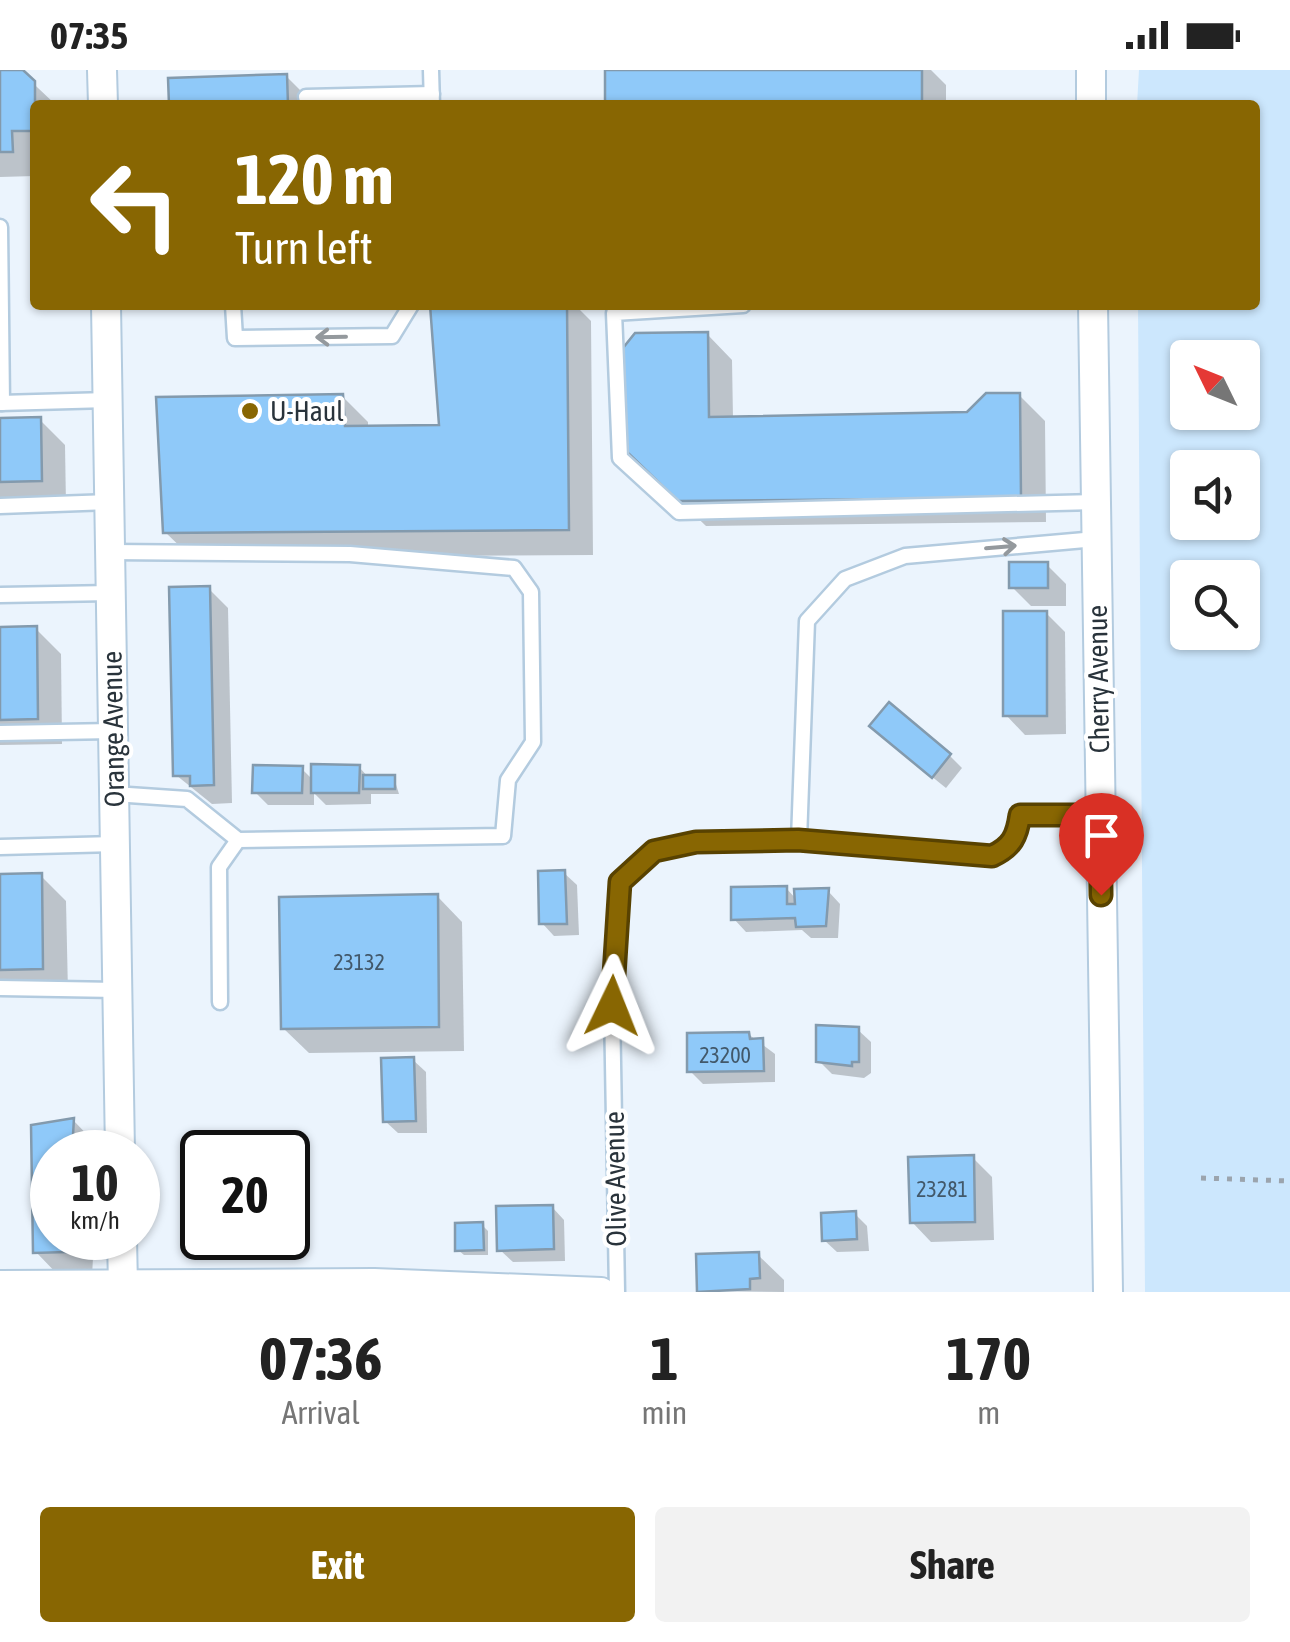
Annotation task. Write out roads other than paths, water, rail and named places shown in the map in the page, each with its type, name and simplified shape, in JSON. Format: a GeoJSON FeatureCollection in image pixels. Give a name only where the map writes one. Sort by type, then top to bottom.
{"type":"FeatureCollection","features":[{"type":"Feature","properties":{"kind":"street"},"geometry":{"type":"LineString","coordinates":[[102,70],[103,100]]}},
{"type":"Feature","properties":{"kind":"street"},"geometry":{"type":"LineString","coordinates":[[1091,70],[1091,100]]}},
{"type":"Feature","properties":{"kind":"street","name":"Orange Avenue"},"geometry":{"type":"LineString","coordinates":[[106,310],[120,1130]]}},
{"type":"Feature","properties":{"kind":"street","name":"Cherry Avenue"},"geometry":{"type":"LineString","coordinates":[[1094,310],[1108,1292]]}},
{"type":"Feature","properties":{"kind":"street"},"geometry":{"type":"LineString","coordinates":[[122,1260],[123,1286]]}},
{"type":"Feature","properties":{"kind":"street"},"geometry":{"type":"LineString","coordinates":[[0,1286],[374,1283],[601,1292]]}},
{"type":"Feature","properties":{"kind":"lane"},"geometry":{"type":"LineString","coordinates":[[306,97],[432,100],[431,70]]}},
{"type":"Feature","properties":{"kind":"lane"},"geometry":{"type":"LineString","coordinates":[[0,228],[1,403],[108,400]]}},
{"type":"Feature","properties":{"kind":"lane"},"geometry":{"type":"LineString","coordinates":[[233,310],[235,338],[392,336],[407,310]]}},
{"type":"Feature","properties":{"kind":"lane"},"geometry":{"type":"LineString","coordinates":[[662,310],[614,313],[620,458],[679,512],[1096,502]]}},
{"type":"Feature","properties":{"kind":"lane"},"geometry":{"type":"LineString","coordinates":[[0,506],[110,502]]}},
{"type":"Feature","properties":{"kind":"lane"},"geometry":{"type":"LineString","coordinates":[[798,840],[807,621],[846,579],[905,556],[1096,539]]}},
{"type":"Feature","properties":{"kind":"lane"},"geometry":{"type":"LineString","coordinates":[[110,552],[350,554],[514,568],[531,592],[533,742],[508,780],[503,836],[238,840],[187,799],[114,794]]}},
{"type":"Feature","properties":{"kind":"lane"},"geometry":{"type":"LineString","coordinates":[[0,595],[111,593]]}},
{"type":"Feature","properties":{"kind":"lane"},"geometry":{"type":"LineString","coordinates":[[0,733],[113,731]]}},
{"type":"Feature","properties":{"kind":"lane","name":"Olive Avenue"},"geometry":{"type":"LineString","coordinates":[[618,1292],[612,1066],[620,882],[654,851],[696,842],[798,840],[992,856],[1007,849],[1017,834],[1020,815],[1100,815]]}},
{"type":"Feature","properties":{"kind":"lane"},"geometry":{"type":"LineString","coordinates":[[220,1002],[219,866],[238,840]]}},
{"type":"Feature","properties":{"kind":"lane"},"geometry":{"type":"LineString","coordinates":[[0,847],[115,844]]}},
{"type":"Feature","properties":{"kind":"lane"},"geometry":{"type":"LineString","coordinates":[[0,988],[117,990]]}},
{"type":"Feature","properties":{"kind":"place","name":"U-Haul"},"geometry":{"type":"Point","coordinates":[250,411]}}]}
